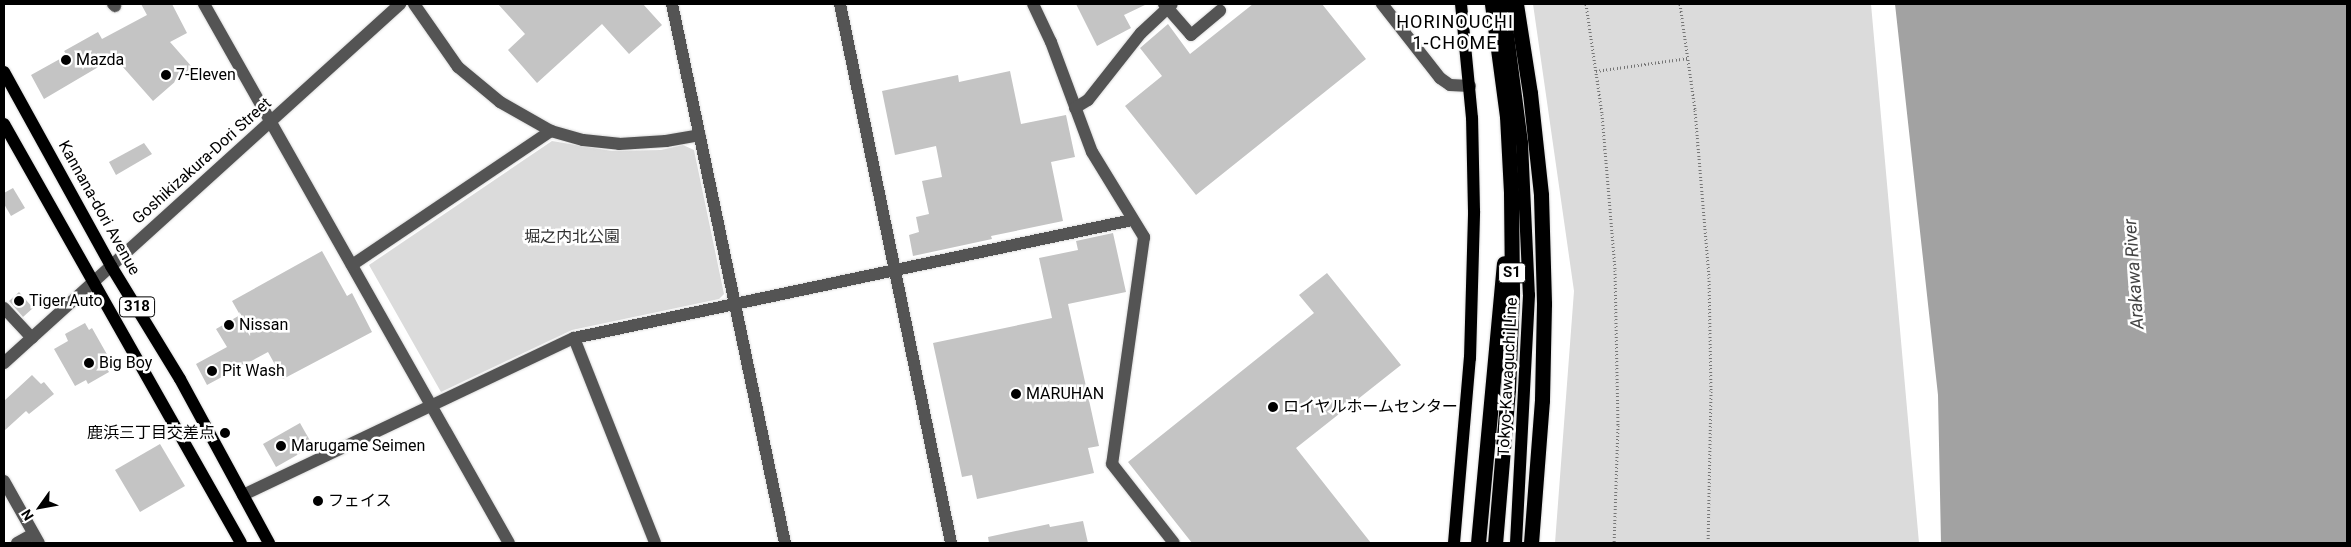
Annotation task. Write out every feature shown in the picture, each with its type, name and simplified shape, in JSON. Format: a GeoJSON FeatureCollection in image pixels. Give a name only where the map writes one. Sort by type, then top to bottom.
{"type":"FeatureCollection","features":[{"type":"Feature","properties":{"kind":"highway","name":"S1"},"geometry":{"type":"LineString","coordinates":[[1492,4],[1507,116],[1511,193],[1512,294],[1508,389],[1495,543]]}},
{"type":"Feature","properties":{"kind":"highway","name":"S1"},"geometry":{"type":"LineString","coordinates":[[1516,4],[1530,93],[1541,195],[1544,304],[1542,400],[1531,543]]}},
{"type":"Feature","properties":{"kind":"highway"},"geometry":{"type":"LineString","coordinates":[[1478,543],[1495,344],[1511,193]]}},
{"type":"Feature","properties":{"kind":"highway","name":"S1"},"geometry":{"type":"LineString","coordinates":[[1524,543],[1530,453],[1542,400]]}},
{"type":"Feature","properties":{"kind":"main road"},"geometry":{"type":"LineString","coordinates":[[1454,543],[1470,358],[1474,211],[1470,86],[1461,4]]}},
{"type":"Feature","properties":{"kind":"main road","name":"Tokyo-Kawaguchi Line"},"geometry":{"type":"LineString","coordinates":[[1504,4],[1522,143],[1529,294],[1516,543]]}},
{"type":"Feature","properties":{"kind":"main road","name":"Kannana-dori Avenue"},"geometry":{"type":"LineString","coordinates":[[4,72],[111,266],[180,379],[269,543]]}},
{"type":"Feature","properties":{"kind":"main road","name":"318"},"geometry":{"type":"LineString","coordinates":[[4,124],[241,543]]}},
{"type":"Feature","properties":{"kind":"street"},"geometry":{"type":"LineString","coordinates":[[204,4],[269,122],[509,543]]}},
{"type":"Feature","properties":{"kind":"street","name":"Goshikizakura-Dori Street"},"geometry":{"type":"LineString","coordinates":[[4,363],[400,4]]}},
{"type":"Feature","properties":{"kind":"street"},"geometry":{"type":"LineString","coordinates":[[414,4],[442,46],[471,79],[516,112],[552,131],[583,140],[619,144],[658,142],[699,136]]}},
{"type":"Feature","properties":{"kind":"street"},"geometry":{"type":"LineString","coordinates":[[672,4],[785,543]]}},
{"type":"Feature","properties":{"kind":"street"},"geometry":{"type":"LineString","coordinates":[[840,4],[951,543]]}},
{"type":"Feature","properties":{"kind":"street"},"geometry":{"type":"LineString","coordinates":[[1033,4],[1051,42],[1092,152],[1144,237],[1112,464],[1174,543]]}},
{"type":"Feature","properties":{"kind":"street"},"geometry":{"type":"LineString","coordinates":[[1382,4],[1440,78],[1450,85],[1470,86]]}},
{"type":"Feature","properties":{"kind":"street"},"geometry":{"type":"LineString","coordinates":[[1075,108],[1088,100],[1141,33],[1167,5],[1190,35],[1220,11]]}},
{"type":"Feature","properties":{"kind":"street"},"geometry":{"type":"LineString","coordinates":[[352,265],[552,131]]}},
{"type":"Feature","properties":{"kind":"street"},"geometry":{"type":"LineString","coordinates":[[243,495],[574,338],[1132,220]]}},
{"type":"Feature","properties":{"kind":"street"},"geometry":{"type":"LineString","coordinates":[[4,308],[32,338]]}},
{"type":"Feature","properties":{"kind":"street"},"geometry":{"type":"LineString","coordinates":[[574,338],[655,543]]}},
{"type":"Feature","properties":{"kind":"street"},"geometry":{"type":"LineString","coordinates":[[4,481],[36,539],[17,543]]}},
{"type":"Feature","properties":{"kind":"path"},"geometry":{"type":"LineString","coordinates":[[1586,4],[1596,71],[1609,196],[1618,342],[1618,425],[1614,543]]}},
{"type":"Feature","properties":{"kind":"path"},"geometry":{"type":"LineString","coordinates":[[1680,4],[1688,58],[1709,277],[1711,391],[1708,543]]}},
{"type":"Feature","properties":{"kind":"path"},"geometry":{"type":"LineString","coordinates":[[1596,71],[1688,58]]}},
{"type":"Feature","properties":{"kind":"green space"},"geometry":{"type":"Polygon","coordinates":[[[1533,4],[1871,4],[1919,543],[1555,543],[1574,291],[1533,4]]]}},
{"type":"Feature","properties":{"kind":"green space","name":"堀之内北公園"},"geometry":{"type":"Polygon","coordinates":[[[552,141],[612,151],[661,150],[683,145],[694,150],[724,294],[719,299],[572,330],[441,392],[369,265],[552,141]]]}},
{"type":"Feature","properties":{"kind":"water","name":"Arakawa River"},"geometry":{"type":"Polygon","coordinates":[[[1895,4],[2347,4],[2347,543],[1941,543],[1938,395],[1895,4]]]}},
{"type":"Feature","properties":{"kind":"building"},"geometry":{"type":"Polygon","coordinates":[[[141,4],[172,4],[187,33],[170,42],[192,67],[153,101],[122,66],[117,56],[44,99],[31,75],[67,55],[64,51],[98,32],[102,39],[147,15],[141,4]]]}},
{"type":"Feature","properties":{"kind":"building"},"geometry":{"type":"Polygon","coordinates":[[[498,4],[643,4],[662,25],[629,54],[602,24],[537,83],[508,50],[525,34],[498,4]]]}},
{"type":"Feature","properties":{"kind":"building"},"geometry":{"type":"Polygon","coordinates":[[[1076,4],[1147,4],[1124,15],[1131,28],[1097,46],[1076,4]]]}},
{"type":"Feature","properties":{"kind":"building"},"geometry":{"type":"Polygon","coordinates":[[[1253,4],[1322,4],[1366,59],[1196,195],[1125,106],[1162,76],[1140,48],[1168,24],[1190,54],[1253,4]]]}},
{"type":"Feature","properties":{"kind":"building"},"geometry":{"type":"Polygon","coordinates":[[[1010,71],[1021,124],[1066,115],[1075,157],[1051,162],[1063,221],[991,236],[992,239],[913,256],[909,235],[919,232],[916,217],[929,214],[922,181],[942,177],[936,146],[895,155],[882,91],[958,75],[959,82],[1010,71]]]}},
{"type":"Feature","properties":{"kind":"building"},"geometry":{"type":"Polygon","coordinates":[[[144,143],[152,154],[116,175],[109,162],[144,143]]]}},
{"type":"Feature","properties":{"kind":"building"},"geometry":{"type":"Polygon","coordinates":[[[13,188],[25,208],[11,216],[4,204],[4,193],[13,188]]]}},
{"type":"Feature","properties":{"kind":"building","name":"MARUHAN"},"geometry":{"type":"Polygon","coordinates":[[[1113,233],[1126,292],[1068,304],[1099,446],[1088,448],[1094,473],[977,499],[972,475],[962,477],[933,343],[1052,318],[1039,258],[1078,250],[1076,241],[1113,233]]]}},
{"type":"Feature","properties":{"kind":"building"},"geometry":{"type":"Polygon","coordinates":[[[322,251],[347,296],[352,293],[372,332],[283,379],[268,352],[207,385],[196,364],[227,347],[216,329],[240,315],[232,301],[322,251]]]}},
{"type":"Feature","properties":{"kind":"building","name":"ロイヤルホームセンター"},"geometry":{"type":"Polygon","coordinates":[[[1327,273],[1401,365],[1296,448],[1371,543],[1192,543],[1128,462],[1314,313],[1299,295],[1327,273]]]}},
{"type":"Feature","properties":{"kind":"building"},"geometry":{"type":"Polygon","coordinates":[[[19,292],[33,308],[23,317],[9,301],[19,292]]]}},
{"type":"Feature","properties":{"kind":"building"},"geometry":{"type":"Polygon","coordinates":[[[85,323],[89,330],[92,328],[113,365],[107,368],[109,372],[88,384],[86,380],[75,386],[54,349],[68,341],[65,334],[85,323]]]}},
{"type":"Feature","properties":{"kind":"building"},"geometry":{"type":"Polygon","coordinates":[[[32,375],[41,384],[44,382],[54,394],[29,414],[26,411],[4,431],[4,401],[32,375]]]}},
{"type":"Feature","properties":{"kind":"building"},"geometry":{"type":"Polygon","coordinates":[[[300,423],[313,446],[276,467],[263,444],[300,423]]]}},
{"type":"Feature","properties":{"kind":"building"},"geometry":{"type":"Polygon","coordinates":[[[160,444],[185,486],[140,512],[115,470],[160,444]]]}},
{"type":"Feature","properties":{"kind":"building"},"geometry":{"type":"Polygon","coordinates":[[[1083,521],[1088,543],[989,543],[988,537],[1049,524],[1050,527],[1083,521]]]}},
{"type":"Feature","properties":{"kind":"place","name":"Mazda"},"geometry":{"type":"Point","coordinates":[66,60]}},
{"type":"Feature","properties":{"kind":"place","name":"7-Eleven"},"geometry":{"type":"Point","coordinates":[166,75]}},
{"type":"Feature","properties":{"kind":"place","name":"Tiger Auto"},"geometry":{"type":"Point","coordinates":[19,301]}},
{"type":"Feature","properties":{"kind":"place","name":"Nissan"},"geometry":{"type":"Point","coordinates":[229,325]}},
{"type":"Feature","properties":{"kind":"place","name":"Big Boy"},"geometry":{"type":"Point","coordinates":[89,363]}},
{"type":"Feature","properties":{"kind":"place","name":"Pit Wash"},"geometry":{"type":"Point","coordinates":[212,371]}},
{"type":"Feature","properties":{"kind":"place","name":"MARUHAN"},"geometry":{"type":"Point","coordinates":[1016,394]}},
{"type":"Feature","properties":{"kind":"place","name":"ロイヤルホームセンター"},"geometry":{"type":"Point","coordinates":[1273,407]}},
{"type":"Feature","properties":{"kind":"place","name":"鹿浜三丁目交差点"},"geometry":{"type":"Point","coordinates":[225,433]}},
{"type":"Feature","properties":{"kind":"place","name":"Marugame Seimen"},"geometry":{"type":"Point","coordinates":[281,446]}},
{"type":"Feature","properties":{"kind":"place","name":"フェイス"},"geometry":{"type":"Point","coordinates":[318,501]}},
{"type":"Feature","properties":{"kind":"district","name":"HORINOUCHI 1-CHOME"},"geometry":{"type":"Point","coordinates":[1455,33]}}]}
